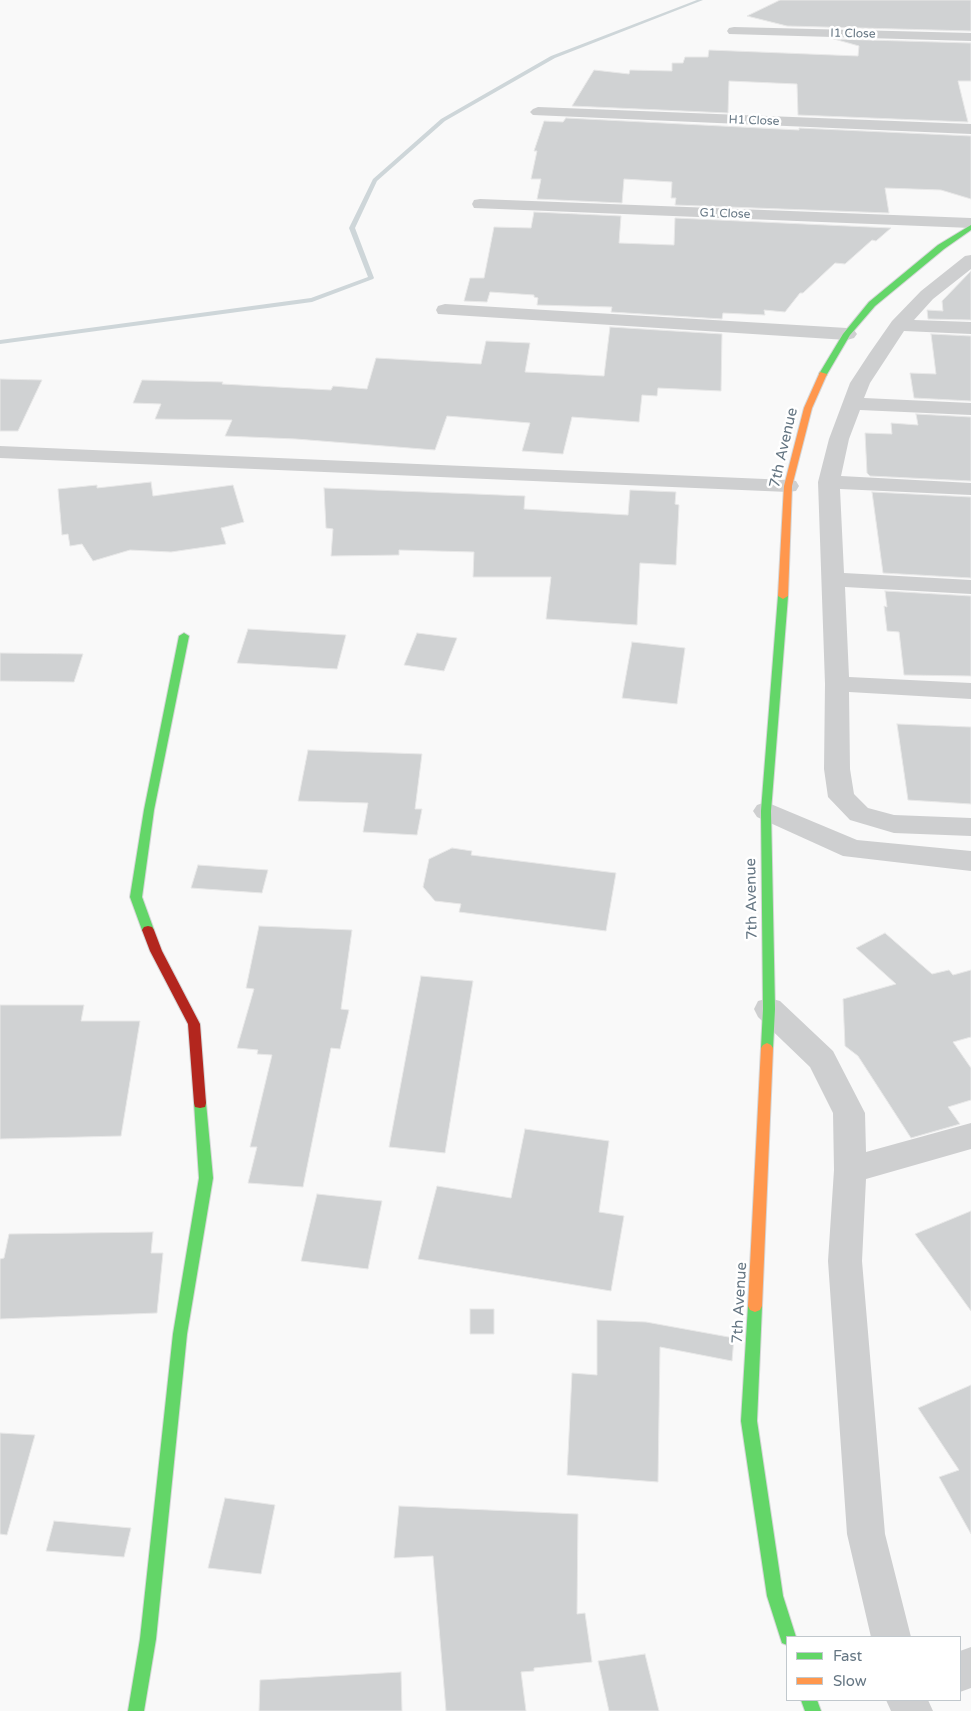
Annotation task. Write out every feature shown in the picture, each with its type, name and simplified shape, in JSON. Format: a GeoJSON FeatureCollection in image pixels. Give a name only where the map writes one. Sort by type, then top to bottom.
{"type":"FeatureCollection","features":[{"type":"Feature","properties":{"kind":"main road","name":"7th Avenue"},"geometry":{"type":"LineString","coordinates":[[788,1636],[775,1596],[749,1421],[769,1010],[766,811],[784,578],[788,486],[808,408],[822,376],[847,334],[872,304],[941,247],[971,225]]}},
{"type":"Feature","properties":{"kind":"main road"},"geometry":{"type":"LineString","coordinates":[[136,1711],[148,1639],[180,1334],[206,1178],[194,1024],[156,951],[136,897],[149,810],[184,636]]}},
{"type":"Feature","properties":{"kind":"street","name":"I1 Close"},"geometry":{"type":"LineString","coordinates":[[734,31],[971,37]]}},
{"type":"Feature","properties":{"kind":"street","name":"H1 Close"},"geometry":{"type":"LineString","coordinates":[[538,112],[971,129]]}},
{"type":"Feature","properties":{"kind":"street","name":"G1 Close"},"geometry":{"type":"LineString","coordinates":[[480,204],[971,225]]}},
{"type":"Feature","properties":{"kind":"street"},"geometry":{"type":"LineString","coordinates":[[969,262],[927,295],[899,325],[860,383],[839,439],[829,482],[829,533],[834,579],[837,769],[841,796],[859,814],[894,824],[971,826]]}},
{"type":"Feature","properties":{"kind":"street"},"geometry":{"type":"LineString","coordinates":[[445,310],[847,334]]}},
{"type":"Feature","properties":{"kind":"street"},"geometry":{"type":"LineString","coordinates":[[899,325],[971,328]]}},
{"type":"Feature","properties":{"kind":"street"},"geometry":{"type":"LineString","coordinates":[[852,404],[971,410]]}},
{"type":"Feature","properties":{"kind":"street"},"geometry":{"type":"LineString","coordinates":[[0,452],[788,486]]}},
{"type":"Feature","properties":{"kind":"street"},"geometry":{"type":"LineString","coordinates":[[829,482],[971,489]]}},
{"type":"Feature","properties":{"kind":"street"},"geometry":{"type":"LineString","coordinates":[[834,579],[971,587]]}},
{"type":"Feature","properties":{"kind":"street"},"geometry":{"type":"LineString","coordinates":[[837,684],[971,691]]}},
{"type":"Feature","properties":{"kind":"street"},"geometry":{"type":"LineString","coordinates":[[766,811],[853,849],[971,861]]}},
{"type":"Feature","properties":{"kind":"street"},"geometry":{"type":"LineString","coordinates":[[769,1010],[822,1058],[848,1113],[850,1170],[845,1261],[866,1534],[891,1636]]}},
{"type":"Feature","properties":{"kind":"street"},"geometry":{"type":"LineString","coordinates":[[850,1170],[971,1136]]}},
{"type":"Feature","properties":{"kind":"building"},"geometry":{"type":"Polygon","coordinates":[[[780,0],[971,0],[971,31],[787,26],[747,16],[780,0]]]}},
{"type":"Feature","properties":{"kind":"building"},"geometry":{"type":"Polygon","coordinates":[[[834,39],[971,43],[971,81],[958,81],[968,122],[798,115],[797,84],[729,81],[728,113],[572,106],[594,70],[629,74],[630,70],[672,71],[672,63],[683,63],[685,57],[708,57],[709,50],[858,56],[859,46],[834,39]]]}},
{"type":"Feature","properties":{"kind":"building"},"geometry":{"type":"Polygon","coordinates":[[[566,118],[799,130],[799,128],[971,136],[971,199],[941,190],[885,188],[889,213],[675,205],[676,198],[671,198],[672,182],[624,179],[622,203],[537,199],[541,179],[531,179],[537,151],[534,151],[544,121],[563,122],[566,118]]]}},
{"type":"Feature","properties":{"kind":"building"},"geometry":{"type":"Polygon","coordinates":[[[534,212],[621,216],[619,243],[674,245],[675,218],[891,228],[876,241],[872,240],[845,264],[835,263],[803,293],[800,293],[785,312],[764,310],[765,315],[723,313],[722,319],[611,312],[612,307],[537,305],[538,298],[534,297],[534,295],[490,292],[487,302],[464,301],[470,278],[484,278],[494,227],[531,228],[534,212]]]}},
{"type":"Feature","properties":{"kind":"building"},"geometry":{"type":"Polygon","coordinates":[[[971,271],[971,320],[928,319],[927,310],[943,311],[942,301],[971,271]]]}},
{"type":"Feature","properties":{"kind":"building"},"geometry":{"type":"Polygon","coordinates":[[[610,327],[722,334],[721,391],[658,388],[657,396],[642,395],[639,422],[572,417],[563,454],[522,451],[530,423],[447,416],[435,450],[296,439],[225,436],[232,420],[155,419],[161,404],[133,403],[142,380],[223,382],[222,384],[331,390],[333,386],[367,389],[376,358],[481,364],[486,341],[530,343],[525,372],[604,376],[610,327]]]}},
{"type":"Feature","properties":{"kind":"building"},"geometry":{"type":"Polygon","coordinates":[[[931,334],[971,336],[971,401],[914,398],[910,373],[936,374],[931,334]]]}},
{"type":"Feature","properties":{"kind":"building"},"geometry":{"type":"Polygon","coordinates":[[[0,379],[42,380],[18,431],[0,431],[0,379]]]}},
{"type":"Feature","properties":{"kind":"building"},"geometry":{"type":"Polygon","coordinates":[[[916,414],[971,417],[971,481],[870,476],[867,473],[865,433],[892,434],[891,423],[918,425],[916,414]]]}},
{"type":"Feature","properties":{"kind":"building"},"geometry":{"type":"Polygon","coordinates":[[[151,482],[153,496],[233,485],[244,522],[221,528],[226,544],[171,552],[130,550],[93,561],[82,544],[70,546],[68,534],[62,535],[58,489],[97,485],[97,488],[151,482]]]}},
{"type":"Feature","properties":{"kind":"building"},"geometry":{"type":"Polygon","coordinates":[[[324,488],[525,496],[524,509],[628,515],[630,490],[676,492],[675,504],[679,505],[676,565],[640,563],[637,625],[546,619],[551,577],[473,577],[474,552],[399,550],[399,555],[331,556],[333,529],[326,528],[324,488]]]}},
{"type":"Feature","properties":{"kind":"building"},"geometry":{"type":"Polygon","coordinates":[[[872,492],[971,497],[971,578],[883,573],[872,492]]]}},
{"type":"Feature","properties":{"kind":"building"},"geometry":{"type":"Polygon","coordinates":[[[885,591],[971,596],[971,676],[904,675],[899,632],[887,631],[884,606],[887,607],[885,591]]]}},
{"type":"Feature","properties":{"kind":"building"},"geometry":{"type":"Polygon","coordinates":[[[248,629],[346,635],[337,669],[237,663],[248,629]]]}},
{"type":"Feature","properties":{"kind":"building"},"geometry":{"type":"Polygon","coordinates":[[[417,633],[457,638],[444,671],[404,665],[417,633]]]}},
{"type":"Feature","properties":{"kind":"building"},"geometry":{"type":"Polygon","coordinates":[[[632,642],[685,648],[677,704],[622,698],[632,642]]]}},
{"type":"Feature","properties":{"kind":"building"},"geometry":{"type":"Polygon","coordinates":[[[0,653],[83,654],[74,682],[0,681],[0,653]]]}},
{"type":"Feature","properties":{"kind":"building"},"geometry":{"type":"Polygon","coordinates":[[[897,724],[971,727],[971,804],[908,800],[897,724]]]}},
{"type":"Feature","properties":{"kind":"building"},"geometry":{"type":"Polygon","coordinates":[[[308,750],[422,754],[415,809],[422,809],[417,835],[363,832],[368,803],[298,801],[308,750]]]}},
{"type":"Feature","properties":{"kind":"building"},"geometry":{"type":"Polygon","coordinates":[[[452,848],[472,851],[471,855],[616,873],[606,931],[459,912],[461,904],[435,901],[423,887],[429,859],[452,848]]]}},
{"type":"Feature","properties":{"kind":"building"},"geometry":{"type":"Polygon","coordinates":[[[198,865],[268,870],[262,893],[191,888],[198,865]]]}},
{"type":"Feature","properties":{"kind":"building"},"geometry":{"type":"Polygon","coordinates":[[[259,926],[352,930],[341,1009],[349,1010],[340,1049],[331,1048],[303,1187],[248,1183],[257,1147],[250,1147],[272,1055],[257,1054],[258,1050],[237,1048],[254,989],[246,988],[259,926]]]}},
{"type":"Feature","properties":{"kind":"building"},"geometry":{"type":"Polygon","coordinates":[[[885,933],[932,974],[949,970],[953,975],[971,970],[971,1037],[953,1042],[971,1068],[971,1100],[948,1107],[960,1124],[911,1138],[858,1056],[845,1046],[843,999],[896,984],[856,948],[885,933]]]}},
{"type":"Feature","properties":{"kind":"building"},"geometry":{"type":"Polygon","coordinates":[[[421,976],[473,981],[445,1153],[389,1147],[421,976]]]}},
{"type":"Feature","properties":{"kind":"building"},"geometry":{"type":"Polygon","coordinates":[[[0,1005],[84,1005],[81,1021],[140,1021],[121,1136],[0,1139],[0,1005]]]}},
{"type":"Feature","properties":{"kind":"building"},"geometry":{"type":"Polygon","coordinates":[[[525,1129],[609,1141],[599,1212],[624,1216],[611,1291],[418,1259],[437,1186],[511,1198],[525,1129]]]}},
{"type":"Feature","properties":{"kind":"building"},"geometry":{"type":"Polygon","coordinates":[[[317,1194],[382,1201],[368,1269],[301,1261],[317,1194]]]}},
{"type":"Feature","properties":{"kind":"building"},"geometry":{"type":"Polygon","coordinates":[[[971,1211],[971,1311],[915,1234],[971,1211]]]}},
{"type":"Feature","properties":{"kind":"building"},"geometry":{"type":"Polygon","coordinates":[[[153,1232],[151,1253],[163,1253],[157,1313],[0,1319],[0,1259],[4,1258],[9,1234],[153,1232]]]}},
{"type":"Feature","properties":{"kind":"building"},"geometry":{"type":"Polygon","coordinates":[[[470,1309],[494,1309],[494,1334],[470,1334],[470,1309]]]}},
{"type":"Feature","properties":{"kind":"building"},"geometry":{"type":"Polygon","coordinates":[[[597,1320],[646,1322],[734,1338],[732,1361],[660,1347],[658,1482],[567,1475],[572,1373],[597,1375],[597,1320]]]}},
{"type":"Feature","properties":{"kind":"building"},"geometry":{"type":"Polygon","coordinates":[[[971,1385],[971,1534],[939,1477],[959,1470],[918,1408],[971,1385]]]}},
{"type":"Feature","properties":{"kind":"building"},"geometry":{"type":"Polygon","coordinates":[[[0,1433],[35,1435],[7,1535],[0,1534],[0,1433]]]}},
{"type":"Feature","properties":{"kind":"building"},"geometry":{"type":"Polygon","coordinates":[[[225,1498],[275,1505],[261,1574],[208,1568],[225,1498]]]}},
{"type":"Feature","properties":{"kind":"building"},"geometry":{"type":"Polygon","coordinates":[[[399,1506],[578,1514],[577,1614],[585,1613],[592,1662],[534,1668],[534,1671],[521,1672],[526,1711],[446,1711],[433,1556],[394,1558],[399,1506]]]}},
{"type":"Feature","properties":{"kind":"building"},"geometry":{"type":"Polygon","coordinates":[[[54,1521],[131,1528],[124,1557],[46,1551],[54,1521]]]}},
{"type":"Feature","properties":{"kind":"building"},"geometry":{"type":"Polygon","coordinates":[[[645,1654],[659,1711],[609,1711],[598,1661],[645,1654]]]}},
{"type":"Feature","properties":{"kind":"building"},"geometry":{"type":"Polygon","coordinates":[[[401,1672],[402,1711],[259,1711],[260,1680],[401,1672]]]}},
{"type":"Feature","properties":{"kind":"waterway"},"geometry":{"type":"LineString","coordinates":[[0,342],[312,300],[371,278],[352,228],[375,180],[443,120],[553,57],[701,0]]}},
{"type":"Feature","properties":{"kind":"traffic: fast"},"geometry":{"type":"LineString","coordinates":[[823,374],[847,334],[872,304],[941,247],[971,227]]}},
{"type":"Feature","properties":{"kind":"traffic: fast"},"geometry":{"type":"LineString","coordinates":[[767,1048],[769,1009],[766,811],[783,596]]}},
{"type":"Feature","properties":{"kind":"traffic: fast"},"geometry":{"type":"LineString","coordinates":[[148,930],[136,897],[149,810],[184,636]]}},
{"type":"Feature","properties":{"kind":"traffic: fast"},"geometry":{"type":"LineString","coordinates":[[136,1711],[148,1639],[180,1334],[206,1178],[200,1103]]}},
{"type":"Feature","properties":{"kind":"traffic: fast"},"geometry":{"type":"LineString","coordinates":[[755,1306],[749,1421],[775,1596],[788,1636]]}},
{"type":"Feature","properties":{"kind":"traffic: fast"},"geometry":{"type":"LineString","coordinates":[[809,1701],[813,1711]]}},
{"type":"Feature","properties":{"kind":"traffic: slow"},"geometry":{"type":"LineString","coordinates":[[783,596],[788,486],[808,408],[823,374]]}},
{"type":"Feature","properties":{"kind":"traffic: slow"},"geometry":{"type":"LineString","coordinates":[[755,1306],[767,1048]]}},
{"type":"Feature","properties":{"kind":"traffic: jam"},"geometry":{"type":"LineString","coordinates":[[148,930],[156,951],[194,1024],[200,1103]]}}]}
